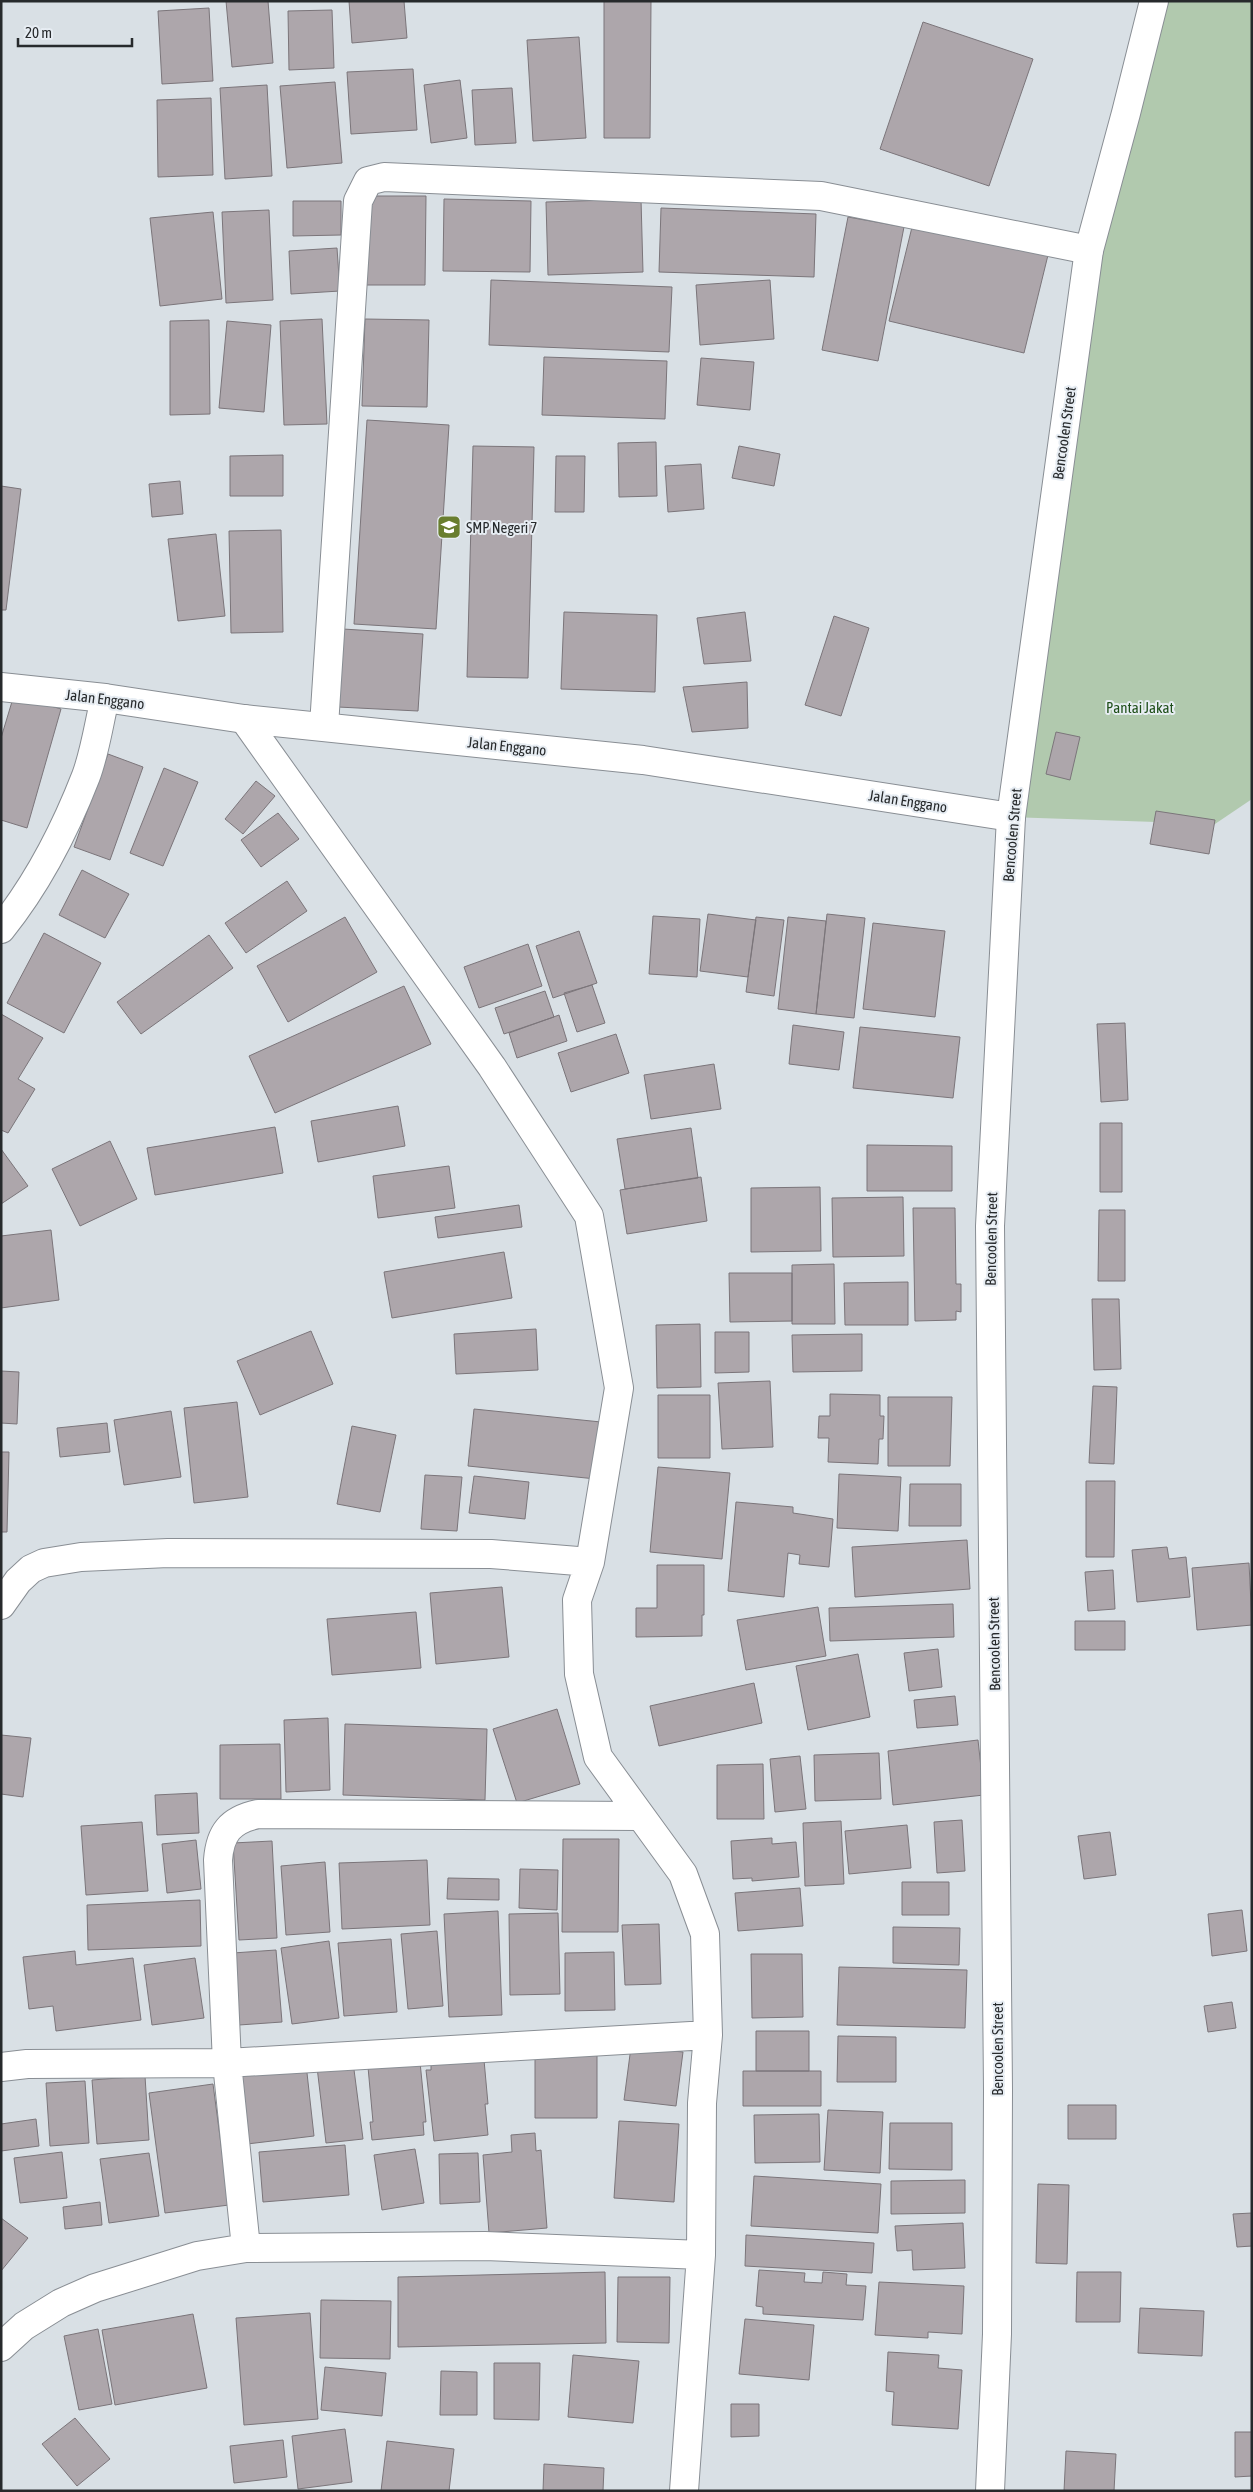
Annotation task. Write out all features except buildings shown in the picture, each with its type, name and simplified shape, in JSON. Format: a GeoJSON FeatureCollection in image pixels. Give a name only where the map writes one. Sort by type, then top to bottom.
{"type":"FeatureCollection","features":[{"type":"Feature","properties":{"kind":"street","name":"Bencoolen Street"},"geometry":{"type":"LineString","coordinates":[[990,2491],[997,2334],[998,2090],[990,1226],[1011,817],[1089,250],[1154,1]]}},
{"type":"Feature","properties":{"kind":"street"},"geometry":{"type":"LineString","coordinates":[[324,726],[358,201],[368,181],[384,177],[821,196],[1089,250]]}},
{"type":"Feature","properties":{"kind":"street","name":"Jalan Enggano"},"geometry":{"type":"LineString","coordinates":[[1,687],[105,698],[244,719],[643,760],[1011,817]]}},
{"type":"Feature","properties":{"kind":"street"},"geometry":{"type":"LineString","coordinates":[[1,929],[22,902],[57,842],[87,775],[105,698]]}},
{"type":"Feature","properties":{"kind":"street"},"geometry":{"type":"LineString","coordinates":[[244,719],[492,1067],[589,1216],[619,1388],[590,1562],[577,1600],[579,1674],[598,1757],[683,1874],[705,1934],[708,2035],[702,2103],[701,2255],[684,2491]]}},
{"type":"Feature","properties":{"kind":"street"},"geometry":{"type":"LineString","coordinates":[[1,1605],[18,1581],[31,1569],[44,1563],[81,1557],[168,1553],[490,1554],[590,1562]]}},
{"type":"Feature","properties":{"kind":"street"},"geometry":{"type":"LineString","coordinates":[[246,2248],[227,2063],[218,1860],[225,1830],[238,1820],[258,1814],[640,1816]]}},
{"type":"Feature","properties":{"kind":"street"},"geometry":{"type":"LineString","coordinates":[[1,2067],[27,2064],[227,2063],[708,2035]]}},
{"type":"Feature","properties":{"kind":"street"},"geometry":{"type":"LineString","coordinates":[[1,2347],[24,2326],[61,2302],[95,2288],[197,2256],[246,2248],[485,2246],[701,2255]]}},
{"type":"Feature","properties":{"kind":"green space","name":"Pantai Jakat"},"geometry":{"type":"Polygon","coordinates":[[[1152,1],[1252,1],[1252,799],[1215,824],[1011,817],[1089,250],[1152,1]]]}},
{"type":"Feature","properties":{"kind":"place","name":"SMP Negeri 7"},"geometry":{"type":"Point","coordinates":[449,527]}}]}
